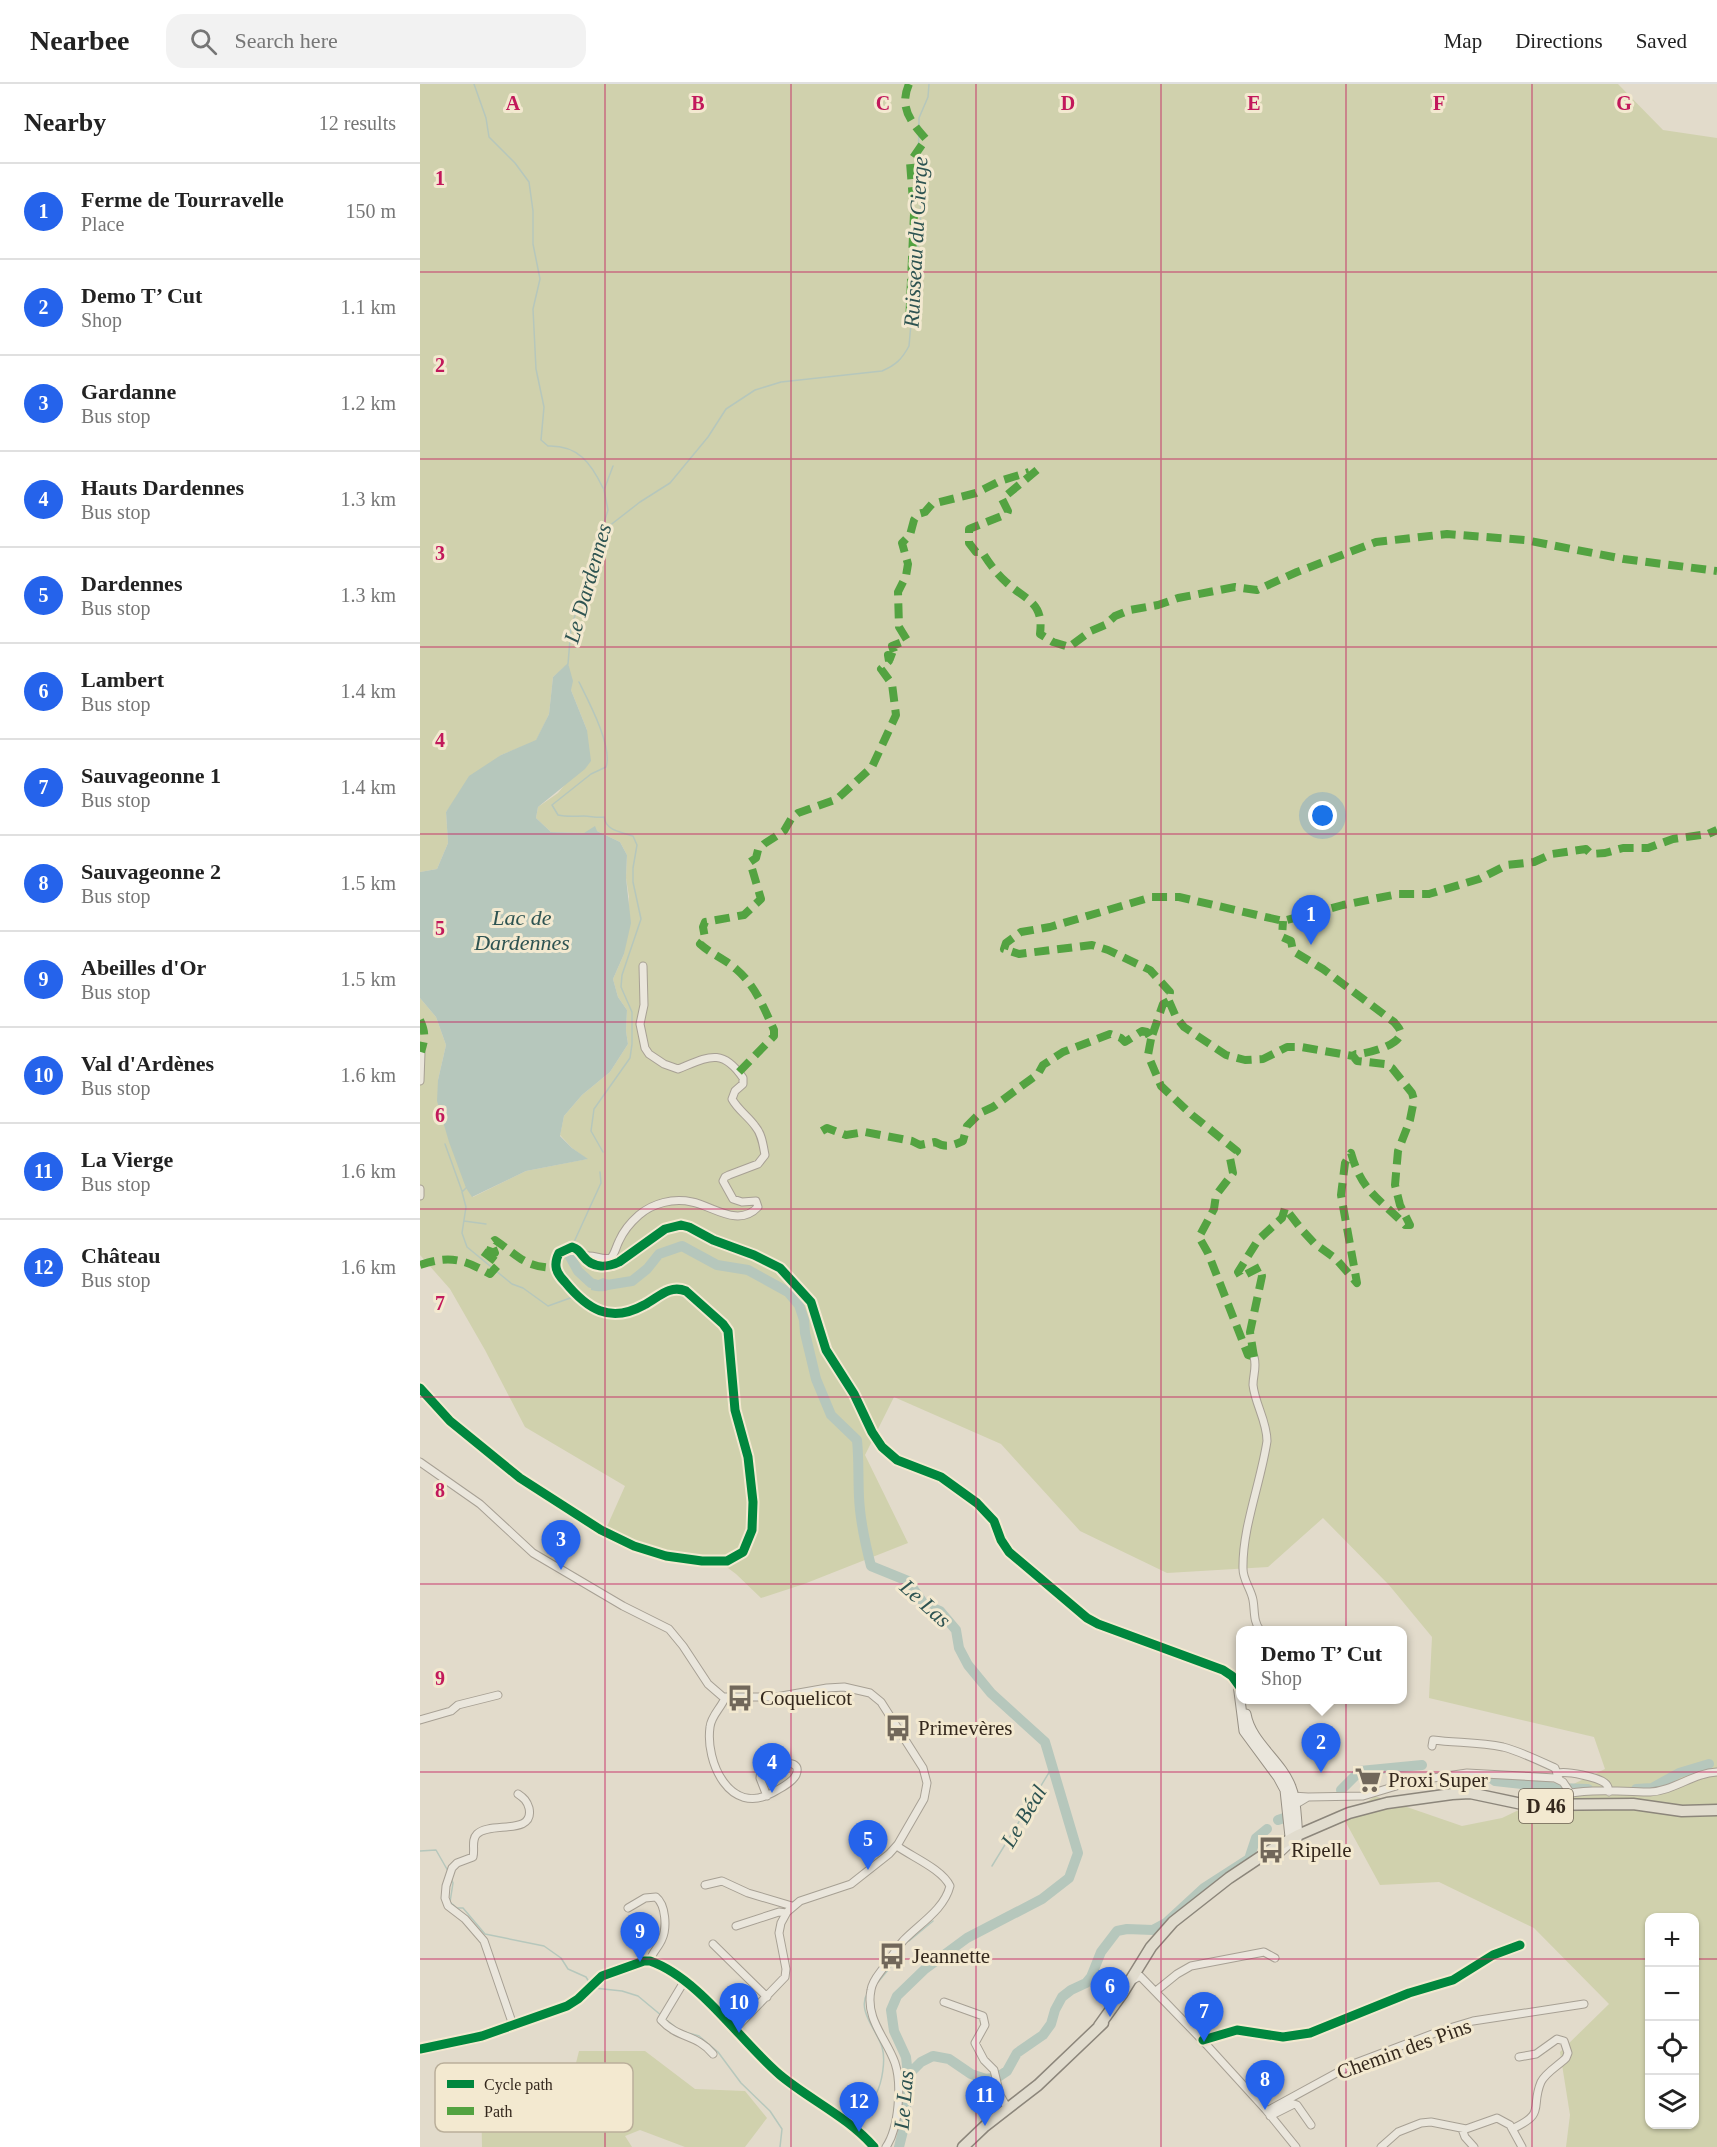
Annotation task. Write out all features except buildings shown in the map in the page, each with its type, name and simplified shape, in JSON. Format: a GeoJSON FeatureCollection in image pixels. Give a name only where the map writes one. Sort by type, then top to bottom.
{"type":"FeatureCollection","features":[{"type":"Feature","properties":{"kind":"main road","name":"D 46"},"geometry":{"type":"LineString","coordinates":[[1135,1979],[1141,1962],[1154,1942],[1188,1910],[1215,1889],[1294,1837],[1349,1813],[1376,1805],[1470,1793],[1518,1804],[1546,1806],[1633,1804],[1682,1811],[1717,1810]]}},
{"type":"Feature","properties":{"kind":"main road","name":"D 46"},"geometry":{"type":"LineString","coordinates":[[1275,1851],[1376,1805]]}},
{"type":"Feature","properties":{"kind":"main road","name":"D 46"},"geometry":{"type":"LineString","coordinates":[[963,2147],[1038,2085],[1099,2026],[1188,1910]]}},
{"type":"Feature","properties":{"kind":"street"},"geometry":{"type":"LineString","coordinates":[[583,1257],[602,1260],[611,1258],[618,1241],[638,1216],[661,1203],[694,1202],[732,1216],[747,1214],[758,1207],[756,1201],[742,1202],[733,1199],[723,1181],[729,1175],[758,1164],[765,1155],[760,1134],[736,1107],[732,1099],[735,1091],[743,1084],[743,1078],[730,1062],[717,1056],[678,1069],[664,1064],[649,1054],[645,1048],[640,1024],[644,1005],[644,966]]}},
{"type":"Feature","properties":{"kind":"street"},"geometry":{"type":"LineString","coordinates":[[420,1081],[422,1052]]}},
{"type":"Feature","properties":{"kind":"street"},"geometry":{"type":"LineString","coordinates":[[420,1189],[420,1196]]}},
{"type":"Feature","properties":{"kind":"street"},"geometry":{"type":"LineString","coordinates":[[420,1388],[450,1421],[520,1479],[616,1538],[649,1551],[686,1559],[718,1563],[740,1554],[752,1530],[753,1502],[748,1457],[735,1410],[730,1341],[727,1329],[686,1291],[678,1289],[668,1291],[635,1309],[611,1313],[598,1311],[586,1305],[560,1276],[555,1264],[559,1253],[570,1247],[577,1248],[583,1257],[597,1265],[609,1265],[619,1262],[665,1229],[684,1226],[780,1268],[811,1302],[826,1350],[854,1394],[875,1437],[889,1455],[941,1477],[977,1503],[994,1521],[1008,1552],[1087,1618],[1193,1658],[1236,1679]]}},
{"type":"Feature","properties":{"kind":"street"},"geometry":{"type":"LineString","coordinates":[[1254,1357],[1256,1365],[1253,1387],[1267,1436],[1247,1534],[1243,1567],[1258,1626]]}},
{"type":"Feature","properties":{"kind":"street"},"geometry":{"type":"LineString","coordinates":[[420,1462],[480,1504],[533,1553],[623,1606],[669,1629],[715,1692],[725,1698],[776,1697],[837,1686],[857,1689],[878,1698],[920,1762],[927,1783],[924,1799],[897,1846],[851,1884],[800,1901],[792,1906],[781,1923],[779,1938],[786,1975],[784,1980],[735,2029]]}},
{"type":"Feature","properties":{"kind":"street"},"geometry":{"type":"LineString","coordinates":[[420,1720],[451,1711],[458,1705],[498,1695]]}},
{"type":"Feature","properties":{"kind":"street"},"geometry":{"type":"LineString","coordinates":[[725,1698],[710,1725],[711,1753],[721,1779],[733,1793],[754,1800],[767,1796],[794,1778],[797,1772],[794,1766],[785,1763],[767,1766],[761,1770],[760,1778],[767,1796]]}},
{"type":"Feature","properties":{"kind":"street"},"geometry":{"type":"LineString","coordinates":[[1241,1704],[1244,1731],[1278,1777],[1290,1801],[1295,1818],[1294,1837]]}},
{"type":"Feature","properties":{"kind":"street"},"geometry":{"type":"LineString","coordinates":[[1245,1704],[1251,1728],[1287,1780],[1294,1837]]}},
{"type":"Feature","properties":{"kind":"street"},"geometry":{"type":"LineString","coordinates":[[1432,1746],[1433,1740],[1503,1747],[1553,1767],[1569,1790]]}},
{"type":"Feature","properties":{"kind":"street"},"geometry":{"type":"LineString","coordinates":[[1546,1806],[1551,1800],[1569,1790],[1654,1791],[1702,1773],[1717,1772]]}},
{"type":"Feature","properties":{"kind":"street"},"geometry":{"type":"LineString","coordinates":[[1290,1801],[1308,1797],[1363,1796],[1413,1781],[1467,1773],[1559,1776],[1574,1773],[1604,1783],[1609,1790]]}},
{"type":"Feature","properties":{"kind":"street"},"geometry":{"type":"LineString","coordinates":[[513,2025],[484,1941],[446,1903],[445,1895],[449,1874],[457,1863],[473,1857],[474,1838],[478,1833],[486,1829],[519,1826],[528,1819],[530,1814],[528,1804],[518,1794]]}},
{"type":"Feature","properties":{"kind":"street"},"geometry":{"type":"LineString","coordinates":[[1295,1818],[1303,1824],[1310,1825],[1349,1813]]}},
{"type":"Feature","properties":{"kind":"street"},"geometry":{"type":"LineString","coordinates":[[1294,1837],[1332,1826]]}},
{"type":"Feature","properties":{"kind":"street"},"geometry":{"type":"LineString","coordinates":[[886,2147],[893,2132],[898,2078],[895,2062],[874,2021],[870,2004],[871,1990],[902,1943],[935,1911],[949,1888],[946,1880],[932,1868],[897,1846]]}},
{"type":"Feature","properties":{"kind":"street"},"geometry":{"type":"LineString","coordinates":[[705,1885],[722,1881],[748,1893],[792,1906]]}},
{"type":"Feature","properties":{"kind":"street"},"geometry":{"type":"LineString","coordinates":[[628,1908],[652,1896],[661,1902],[664,1913],[663,1938],[650,1961]]}},
{"type":"Feature","properties":{"kind":"street"},"geometry":{"type":"LineString","coordinates":[[736,1926],[779,1912],[786,1913]]}},
{"type":"Feature","properties":{"kind":"street"},"geometry":{"type":"LineString","coordinates":[[713,1944],[767,1997]]}},
{"type":"Feature","properties":{"kind":"street"},"geometry":{"type":"LineString","coordinates":[[1203,2040],[1237,2030],[1283,2037],[1310,2033],[1409,1993],[1453,1980],[1493,1955],[1520,1945]]}},
{"type":"Feature","properties":{"kind":"street"},"geometry":{"type":"LineString","coordinates":[[1153,1989],[1191,1966],[1264,1952],[1275,1958]]}},
{"type":"Feature","properties":{"kind":"street"},"geometry":{"type":"LineString","coordinates":[[420,2049],[467,2040],[570,2004],[604,1974],[650,1961],[685,1980],[780,2074],[840,2117],[874,2147]]}},
{"type":"Feature","properties":{"kind":"street"},"geometry":{"type":"LineString","coordinates":[[1135,1979],[1153,1989],[1203,2040],[1269,2113],[1296,2147]]}},
{"type":"Feature","properties":{"kind":"street"},"geometry":{"type":"LineString","coordinates":[[685,1980],[662,2020],[675,2032],[698,2039],[713,2054]]}},
{"type":"Feature","properties":{"kind":"street"},"geometry":{"type":"LineString","coordinates":[[944,2002],[981,2013],[983,2016],[985,2025],[975,2043],[978,2051],[992,2067],[1008,2109]]}},
{"type":"Feature","properties":{"kind":"street","name":"Chemin des Pins"},"geometry":{"type":"LineString","coordinates":[[1269,2113],[1353,2064],[1443,2030],[1473,2021],[1584,2004]]}},
{"type":"Feature","properties":{"kind":"street"},"geometry":{"type":"LineString","coordinates":[[1512,2129],[1525,2123],[1533,2115],[1542,2081],[1566,2058],[1568,2053],[1564,2041],[1557,2039],[1533,2055],[1519,2057]]}},
{"type":"Feature","properties":{"kind":"street"},"geometry":{"type":"LineString","coordinates":[[1269,2113],[1294,2104],[1311,2125]]}},
{"type":"Feature","properties":{"kind":"street"},"geometry":{"type":"LineString","coordinates":[[1386,2145],[1401,2130],[1425,2122],[1435,2122],[1462,2129],[1497,2118],[1506,2121],[1522,2147]]}},
{"type":"Feature","properties":{"kind":"street"},"geometry":{"type":"LineString","coordinates":[[1462,2129],[1465,2137],[1474,2147]]}},
{"type":"Feature","properties":{"kind":"green space"},"geometry":{"type":"Polygon","coordinates":[[[420,84],[1618,84],[1663,130],[1717,138],[1717,2147],[1566,2147],[1570,2115],[1560,2052],[1609,2004],[1534,1928],[1439,1882],[1380,1885],[1344,1819],[1375,1796],[1462,1826],[1502,1818],[1605,1769],[1594,1737],[1429,1698],[1432,1637],[1389,1585],[1323,1518],[1268,1567],[1167,1573],[1080,1531],[1001,1444],[894,1397],[865,1455],[908,1543],[804,1584],[761,1598],[720,1562],[673,1557],[605,1531],[625,1486],[525,1427],[450,1289],[420,1255],[420,998],[436,1017],[446,1045],[438,1080],[473,1197],[526,1171],[587,1159],[560,1135],[564,1116],[582,1095],[610,1072],[628,1044],[627,1010],[618,997],[613,979],[624,954],[629,897],[626,878],[627,855],[620,842],[597,831],[551,832],[536,818],[538,807],[558,793],[567,782],[587,730],[571,690],[568,664],[553,677],[549,714],[536,741],[501,755],[455,800],[446,812],[448,843],[437,869],[420,872],[420,84]]]}},
{"type":"Feature","properties":{"kind":"green space"},"geometry":{"type":"Polygon","coordinates":[[[579,2051],[645,2051],[695,2089],[745,2091],[767,2118],[745,2147],[685,2147],[640,2130],[625,2136],[632,2147],[482,2147],[482,2132],[633,2132],[633,2063],[576,2063],[579,2051]]]}},
{"type":"Feature","properties":{"kind":"water","name":"Lac de Dardennes"},"geometry":{"type":"Polygon","coordinates":[[[568,663],[573,681],[571,690],[587,730],[591,761],[585,769],[538,807],[536,818],[551,832],[584,833],[595,826],[597,831],[620,842],[627,855],[626,878],[631,923],[624,954],[613,979],[618,997],[627,1010],[628,1044],[610,1072],[582,1095],[564,1116],[560,1136],[588,1159],[526,1171],[472,1197],[466,1188],[449,1142],[437,1101],[438,1080],[446,1045],[436,1017],[420,998],[420,872],[437,869],[448,843],[446,812],[469,776],[501,755],[536,740],[549,714],[553,677],[568,663]]]}},
{"type":"Feature","properties":{"kind":"water"},"geometry":{"type":"Polygon","coordinates":[[[603,1278],[614,1284],[610,1289],[591,1290],[591,1283],[603,1278]]]}},
{"type":"Feature","properties":{"kind":"waterway"},"geometry":{"type":"LineString","coordinates":[[474,84],[486,118],[489,137],[515,163],[529,182],[533,211],[533,244],[540,279],[533,309],[536,369],[544,407],[541,440],[548,446],[568,449],[582,457],[594,471],[603,488]]}},
{"type":"Feature","properties":{"kind":"waterway","name":"Ruisseau du Cierge"},"geometry":{"type":"LineString","coordinates":[[604,530],[640,502],[670,483],[708,437],[726,409],[755,390],[781,382],[882,371],[895,364],[904,355],[909,346],[921,211],[918,186],[919,118],[928,97],[929,84]]}},
{"type":"Feature","properties":{"kind":"waterway","name":"Le Dardennes"},"geometry":{"type":"LineString","coordinates":[[568,664],[571,628],[608,510],[604,490],[613,466]]}},
{"type":"Feature","properties":{"kind":"waterway"},"geometry":{"type":"LineString","coordinates":[[579,682],[603,737],[606,748],[606,767],[591,774],[552,805],[558,815],[604,817],[605,822],[611,828],[633,836],[637,845],[633,882],[641,919],[622,975],[621,987],[632,1012],[630,1058],[594,1109],[591,1131],[603,1152]]}},
{"type":"Feature","properties":{"kind":"waterway"},"geometry":{"type":"LineString","coordinates":[[445,1144],[462,1191]]}},
{"type":"Feature","properties":{"kind":"waterway"},"geometry":{"type":"LineString","coordinates":[[574,1242],[601,1183],[600,1172]]}},
{"type":"Feature","properties":{"kind":"waterway"},"geometry":{"type":"LineString","coordinates":[[466,1188],[462,1192],[466,1207],[462,1233],[467,1247],[512,1284],[523,1288],[548,1306],[573,1297]]}},
{"type":"Feature","properties":{"kind":"waterway"},"geometry":{"type":"LineString","coordinates":[[464,1221],[486,1224]]}},
{"type":"Feature","properties":{"kind":"waterway","name":"Le Las"},"geometry":{"type":"LineString","coordinates":[[568,1253],[578,1271],[591,1283],[601,1286],[632,1281],[647,1269],[659,1254],[682,1246],[717,1265],[748,1270],[788,1292],[799,1305],[816,1379],[831,1415],[857,1440],[860,1514],[871,1566],[908,1581],[924,1604],[940,1611],[956,1630],[959,1648],[968,1665],[991,1693],[1045,1742],[1078,1853],[1069,1878],[1042,1899],[967,1938],[925,1969],[897,1996],[891,2010],[894,2031],[906,2057],[908,2075],[905,2123],[899,2147]]}},
{"type":"Feature","properties":{"kind":"waterway"},"geometry":{"type":"LineString","coordinates":[[1636,1789],[1652,1788],[1679,1773],[1709,1764]]}},
{"type":"Feature","properties":{"kind":"waterway"},"geometry":{"type":"LineString","coordinates":[[1341,1790],[1360,1771],[1422,1765]]}},
{"type":"Feature","properties":{"kind":"waterway","name":"Le Béal"},"geometry":{"type":"LineString","coordinates":[[992,1866],[1053,1766]]}},
{"type":"Feature","properties":{"kind":"waterway"},"geometry":{"type":"LineString","coordinates":[[1491,1778],[1495,1781],[1588,1789]]}},
{"type":"Feature","properties":{"kind":"waterway"},"geometry":{"type":"LineString","coordinates":[[1278,1820],[1284,1818]]}},
{"type":"Feature","properties":{"kind":"waterway"},"geometry":{"type":"LineString","coordinates":[[908,2075],[921,2062],[933,2056],[949,2059],[971,2074],[986,2079],[998,2077],[1007,2071],[1017,2053],[1043,2035],[1051,2024],[1062,1997],[1086,1983],[1091,1977],[1101,1952],[1117,1931],[1153,1930],[1166,1923],[1204,1888],[1249,1859],[1256,1838],[1267,1829]]}},
{"type":"Feature","properties":{"kind":"waterway"},"geometry":{"type":"LineString","coordinates":[[420,1851],[436,1850],[448,1871]]}},
{"type":"Feature","properties":{"kind":"waterway"},"geometry":{"type":"LineString","coordinates":[[451,1878],[453,1883],[450,1902],[457,1908],[463,1908],[485,1934],[544,1946],[561,1958],[568,1969],[586,1977],[591,1985]]}},
{"type":"Feature","properties":{"kind":"waterway","name":"Le Béal"},"geometry":{"type":"LineString","coordinates":[[909,1941],[933,1921]]}},
{"type":"Feature","properties":{"kind":"waterway","name":"Le Béal"},"geometry":{"type":"LineString","coordinates":[[878,1982],[898,1958]]}},
{"type":"Feature","properties":{"kind":"waterway"},"geometry":{"type":"LineString","coordinates":[[594,1988],[622,1991],[638,1996],[662,2016]]}},
{"type":"Feature","properties":{"kind":"waterway","name":"Le Béal"},"geometry":{"type":"LineString","coordinates":[[867,1994],[864,2007],[880,2041],[884,2058],[883,2071],[876,2094]]}},
{"type":"Feature","properties":{"kind":"waterway"},"geometry":{"type":"LineString","coordinates":[[665,2019],[678,2029]]}},
{"type":"Feature","properties":{"kind":"waterway"},"geometry":{"type":"LineString","coordinates":[[685,2032],[699,2036],[718,2052],[741,2083],[770,2111],[782,2129],[780,2147]]}},
{"type":"Feature","properties":{"kind":"waterway","name":"Le Béal"},"geometry":{"type":"LineString","coordinates":[[843,2115],[870,2098]]}},
{"type":"Feature","properties":{"kind":"marked path"},"geometry":{"type":"LineString","coordinates":[[909,84],[906,92],[906,107],[911,120],[926,139],[910,162],[914,214],[909,325]]}},
{"type":"Feature","properties":{"kind":"marked path"},"geometry":{"type":"LineString","coordinates":[[1037,470],[1002,499],[1008,511],[1007,514],[969,529],[969,543],[976,552],[982,552],[1002,579],[1036,608],[1041,623],[1040,634],[1053,642],[1069,647],[1091,631],[1105,625],[1115,616],[1130,610],[1235,587],[1257,590],[1376,542],[1447,534],[1525,540],[1624,559],[1717,571]]}},
{"type":"Feature","properties":{"kind":"marked path"},"geometry":{"type":"LineString","coordinates":[[739,1072],[774,1036],[774,1030],[758,997],[743,975],[700,944],[705,938],[703,927],[705,922],[744,915],[761,899],[750,862],[756,858],[758,850],[784,831],[791,819],[798,813],[837,799],[872,767],[896,715],[892,684],[881,669],[889,661],[888,655],[896,658],[892,646],[907,640],[899,627],[898,592],[906,576],[908,564],[902,543],[910,535],[918,514],[925,512],[932,504],[976,493],[1000,481],[1029,472]]}},
{"type":"Feature","properties":{"kind":"marked path"},"geometry":{"type":"LineString","coordinates":[[822,1131],[827,1128],[846,1135],[865,1132],[912,1141],[920,1145],[935,1142],[945,1146],[952,1145],[963,1141],[967,1126],[980,1113],[993,1107],[1038,1074],[1043,1065],[1063,1052],[1110,1034],[1125,1042],[1142,1031],[1147,1032],[1151,1039],[1163,1004],[1169,1001],[1170,992],[1150,970],[1092,945],[1019,954],[1004,949],[1006,943],[1021,932],[1050,927],[1152,897],[1179,897],[1283,921],[1343,905],[1398,894],[1429,894],[1479,879],[1507,865],[1534,862],[1552,854],[1586,849],[1591,854],[1623,848],[1648,848],[1673,839],[1708,834],[1717,830]]}},
{"type":"Feature","properties":{"kind":"marked path"},"geometry":{"type":"LineString","coordinates":[[1254,1357],[1250,1332],[1262,1276],[1260,1267],[1241,1277],[1238,1272],[1258,1240],[1282,1218],[1285,1208],[1314,1243],[1336,1259],[1357,1283],[1341,1195],[1345,1163],[1351,1153],[1366,1186],[1405,1225],[1410,1225],[1400,1205],[1395,1185],[1398,1151],[1410,1120],[1414,1100],[1412,1093],[1392,1068],[1385,1064],[1357,1061],[1353,1056],[1381,1049],[1393,1043],[1398,1039],[1400,1030],[1394,1022],[1323,969],[1293,951],[1291,941],[1282,937],[1283,921]]}},
{"type":"Feature","properties":{"kind":"marked path"},"geometry":{"type":"LineString","coordinates":[[1169,1001],[1176,1017],[1184,1027],[1226,1055],[1245,1060],[1263,1059],[1287,1047],[1301,1047],[1353,1056]]}},
{"type":"Feature","properties":{"kind":"marked path"},"geometry":{"type":"LineString","coordinates":[[420,1020],[424,1036],[421,1052]]}},
{"type":"Feature","properties":{"kind":"marked path"},"geometry":{"type":"LineString","coordinates":[[1151,1039],[1148,1055],[1161,1086],[1192,1115],[1237,1151],[1230,1158],[1233,1173],[1216,1195],[1214,1209],[1199,1237],[1208,1253],[1248,1355],[1251,1356]]}},
{"type":"Feature","properties":{"kind":"marked path"},"geometry":{"type":"LineString","coordinates":[[420,1265],[440,1260],[456,1260],[490,1274],[499,1264],[481,1250],[495,1253],[491,1243],[495,1240],[529,1263],[556,1268]]}},
{"type":"Feature","properties":{"kind":"cycle path"},"geometry":{"type":"LineString","coordinates":[[420,1388],[450,1421],[520,1478],[601,1530],[634,1546],[666,1556],[702,1561],[727,1561],[743,1552],[752,1530],[753,1502],[748,1457],[735,1410],[728,1331],[686,1291],[680,1289],[664,1293],[632,1311],[620,1313],[600,1311],[573,1292],[556,1269],[559,1253],[572,1247],[595,1265],[609,1265],[619,1262],[665,1229],[681,1225],[689,1227],[713,1240],[754,1255],[780,1268],[811,1302],[826,1350],[854,1394],[872,1432],[882,1447],[897,1460],[941,1477],[977,1503],[994,1521],[1001,1540],[1009,1552],[1087,1618],[1223,1670],[1236,1682]]}},
{"type":"Feature","properties":{"kind":"cycle path"},"geometry":{"type":"LineString","coordinates":[[1203,2040],[1237,2030],[1283,2037],[1310,2033],[1409,1993],[1453,1980],[1493,1955],[1520,1945]]}},
{"type":"Feature","properties":{"kind":"cycle path"},"geometry":{"type":"LineString","coordinates":[[420,2049],[482,2036],[567,2006],[578,1999],[602,1976],[650,1961],[686,1981],[780,2075],[853,2127],[874,2147]]}},
{"type":"Feature","properties":{"kind":"place","name":"Ferme de Tourravelle"},"geometry":{"type":"Point","coordinates":[1311,945]}},
{"type":"Feature","properties":{"kind":"place","name":"Gardanne"},"geometry":{"type":"Point","coordinates":[561,1570]}},
{"type":"Feature","properties":{"kind":"place","name":"Coquelicot"},"geometry":{"type":"Point","coordinates":[740,1698]}},
{"type":"Feature","properties":{"kind":"place","name":"Primevères"},"geometry":{"type":"Point","coordinates":[898,1728]}},
{"type":"Feature","properties":{"kind":"place","name":"Demo T’ Cut"},"geometry":{"type":"Point","coordinates":[1321,1773]}},
{"type":"Feature","properties":{"kind":"place","name":"Proxi Super"},"geometry":{"type":"Point","coordinates":[1368,1780]}},
{"type":"Feature","properties":{"kind":"place","name":"Hauts Dardennes"},"geometry":{"type":"Point","coordinates":[772,1793]}},
{"type":"Feature","properties":{"kind":"place","name":"Ripelle"},"geometry":{"type":"Point","coordinates":[1271,1850]}},
{"type":"Feature","properties":{"kind":"place","name":"Dardennes"},"geometry":{"type":"Point","coordinates":[868,1870]}},
{"type":"Feature","properties":{"kind":"place","name":"Jeannette"},"geometry":{"type":"Point","coordinates":[892,1956]}},
{"type":"Feature","properties":{"kind":"place","name":"Abeilles d'Or"},"geometry":{"type":"Point","coordinates":[640,1962]}},
{"type":"Feature","properties":{"kind":"place","name":"Lambert"},"geometry":{"type":"Point","coordinates":[1110,2017]}},
{"type":"Feature","properties":{"kind":"place","name":"Val d'Ardènes"},"geometry":{"type":"Point","coordinates":[739,2033]}},
{"type":"Feature","properties":{"kind":"place","name":"Sauvageonne 1"},"geometry":{"type":"Point","coordinates":[1204,2042]}},
{"type":"Feature","properties":{"kind":"place","name":"Sauvageonne 2"},"geometry":{"type":"Point","coordinates":[1265,2110]}},
{"type":"Feature","properties":{"kind":"place","name":"La Vierge"},"geometry":{"type":"Point","coordinates":[985,2126]}},
{"type":"Feature","properties":{"kind":"place","name":"Château"},"geometry":{"type":"Point","coordinates":[859,2132]}}]}
